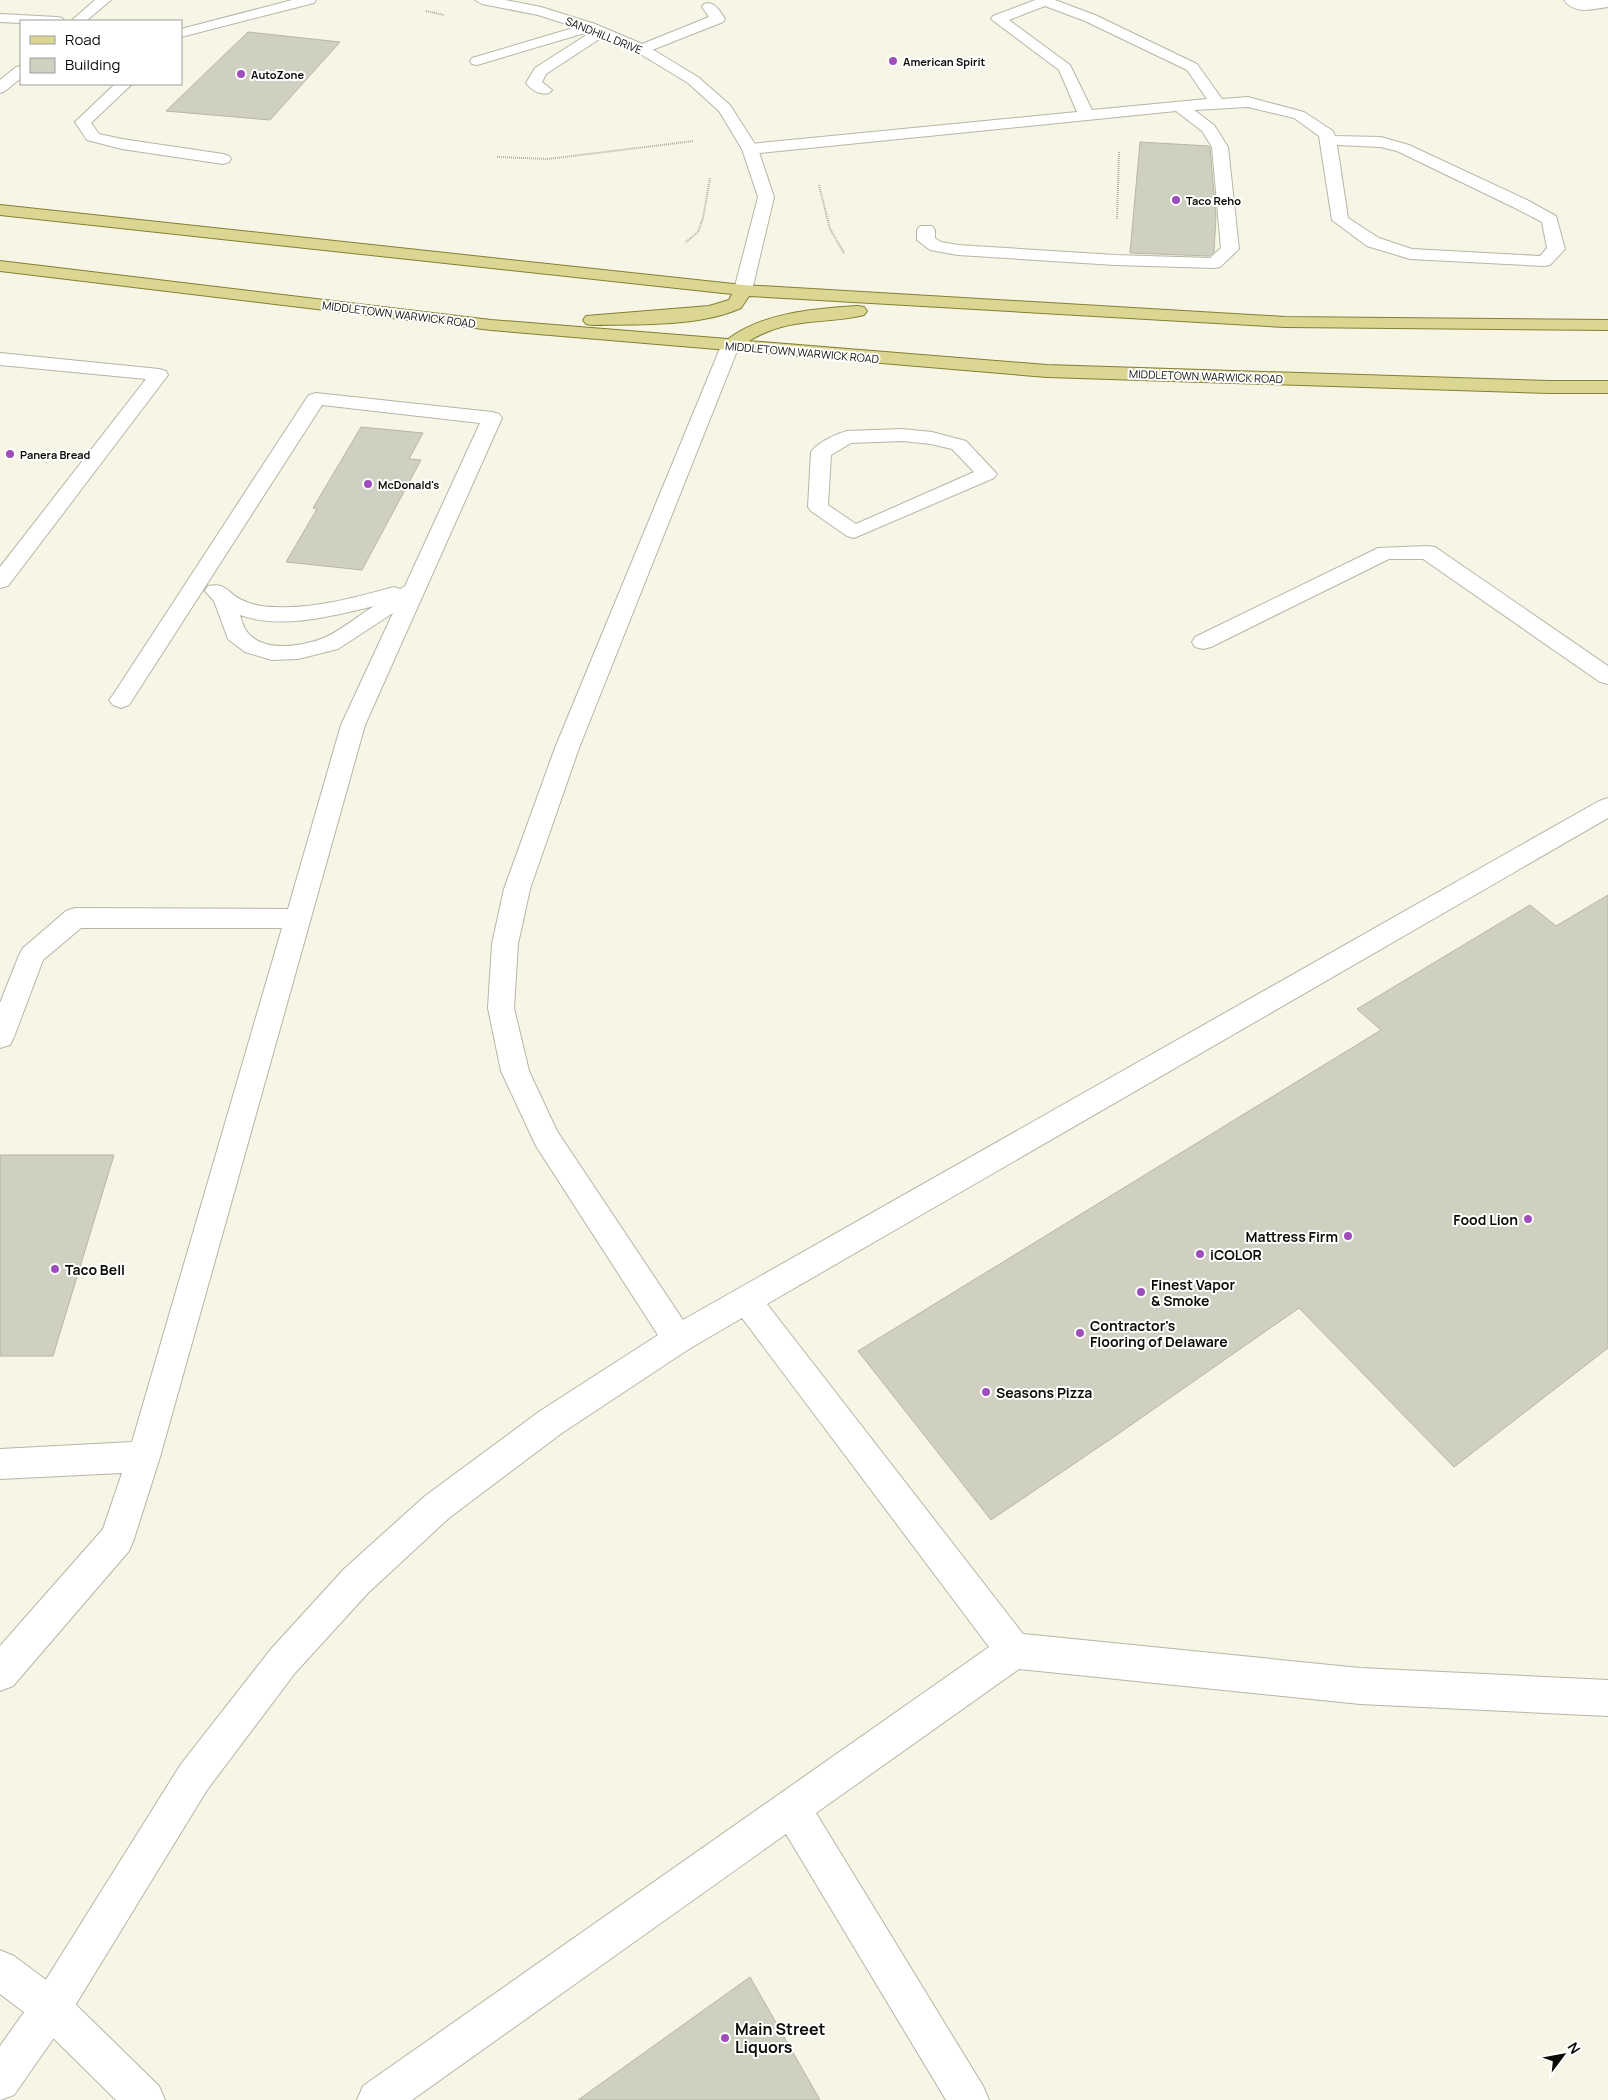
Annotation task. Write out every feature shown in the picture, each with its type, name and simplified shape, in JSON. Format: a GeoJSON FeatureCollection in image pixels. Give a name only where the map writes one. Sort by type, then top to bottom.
{"type":"FeatureCollection","features":[{"type":"Feature","properties":{"kind":"main road"},"geometry":{"type":"LineString","coordinates":[[1,210],[743,290],[1285,322],[1608,325]]}},
{"type":"Feature","properties":{"kind":"main road","name":"MIDDLETOWN WARWICK ROAD"},"geometry":{"type":"LineString","coordinates":[[0,266],[491,325],[1047,371],[1550,387],[1608,387]]}},
{"type":"Feature","properties":{"kind":"main road"},"geometry":{"type":"LineString","coordinates":[[491,325],[684,315],[717,310],[735,304],[743,290]]}},
{"type":"Feature","properties":{"kind":"main road"},"geometry":{"type":"LineString","coordinates":[[730,346],[742,335],[774,322],[815,315],[953,303]]}},
{"type":"Feature","properties":{"kind":"street"},"geometry":{"type":"LineString","coordinates":[[79,20],[104,0]]}},
{"type":"Feature","properties":{"kind":"street"},"geometry":{"type":"LineString","coordinates":[[182,33],[309,0]]}},
{"type":"Feature","properties":{"kind":"street","name":"SANDHILL DRIVE"},"geometry":{"type":"LineString","coordinates":[[482,0],[541,11],[642,49],[693,80],[725,108],[750,149],[766,197],[743,290]]}},
{"type":"Feature","properties":{"kind":"street"},"geometry":{"type":"LineString","coordinates":[[1571,0],[1578,6],[1608,4]]}},
{"type":"Feature","properties":{"kind":"street"},"geometry":{"type":"LineString","coordinates":[[1086,115],[1065,68],[998,19],[1045,2],[1090,18],[1192,67],[1217,103]]}},
{"type":"Feature","properties":{"kind":"street"},"geometry":{"type":"LineString","coordinates":[[642,49],[718,19],[709,7]]}},
{"type":"Feature","properties":{"kind":"street"},"geometry":{"type":"LineString","coordinates":[[0,18],[38,20]]}},
{"type":"Feature","properties":{"kind":"street"},"geometry":{"type":"LineString","coordinates":[[477,61],[595,30]]}},
{"type":"Feature","properties":{"kind":"street"},"geometry":{"type":"LineString","coordinates":[[544,90],[534,83],[540,71],[595,30]]}},
{"type":"Feature","properties":{"kind":"street"},"geometry":{"type":"LineString","coordinates":[[0,88],[20,71]]}},
{"type":"Feature","properties":{"kind":"street"},"geometry":{"type":"LineString","coordinates":[[123,85],[83,122],[93,137],[122,144],[223,159]]}},
{"type":"Feature","properties":{"kind":"street"},"geometry":{"type":"LineString","coordinates":[[750,149],[1179,106],[1248,102],[1299,115],[1327,134],[1340,220],[1373,242],[1410,254],[1544,261],[1556,249],[1550,220],[1521,204],[1403,148],[1381,142],[1328,140]]}},
{"type":"Feature","properties":{"kind":"street"},"geometry":{"type":"LineString","coordinates":[[926,230],[926,240],[936,246],[958,250],[1053,248],[1115,260],[1214,263],[1230,250],[1220,146],[1208,128],[1179,106]]}},
{"type":"Feature","properties":{"kind":"street"},"geometry":{"type":"LineString","coordinates":[[1058,118],[1058,137]]}},
{"type":"Feature","properties":{"kind":"street"},"geometry":{"type":"LineString","coordinates":[[938,146],[942,130]]}},
{"type":"Feature","properties":{"kind":"street"},"geometry":{"type":"LineString","coordinates":[[678,1339],[546,1138],[515,1070],[501,1008],[505,944],[517,890],[567,748],[730,346]]}},
{"type":"Feature","properties":{"kind":"street"},"geometry":{"type":"LineString","coordinates":[[0,359],[159,375],[0,581]]}},
{"type":"Feature","properties":{"kind":"street"},"geometry":{"type":"LineString","coordinates":[[0,1673],[117,1539],[144,1458],[353,725],[492,418],[316,399],[121,700]]}},
{"type":"Feature","properties":{"kind":"street"},"geometry":{"type":"LineString","coordinates":[[902,435],[932,438],[959,445],[987,474],[854,532],[818,507],[821,452],[847,437],[902,435]]}},
{"type":"Feature","properties":{"kind":"street"},"geometry":{"type":"LineString","coordinates":[[1203,642],[1385,553],[1428,552],[1608,677]]}},
{"type":"Feature","properties":{"kind":"street"},"geometry":{"type":"LineString","coordinates":[[203,575],[224,602],[236,634],[253,647],[272,653],[298,652],[330,644],[415,589]]}},
{"type":"Feature","properties":{"kind":"street"},"geometry":{"type":"LineString","coordinates":[[224,602],[259,614],[298,614],[341,607],[415,589]]}},
{"type":"Feature","properties":{"kind":"street"},"geometry":{"type":"LineString","coordinates":[[0,2081],[51,2008],[194,1776],[283,1661],[356,1581],[445,1502],[551,1422],[678,1339],[1608,807]]}},
{"type":"Feature","properties":{"kind":"street"},"geometry":{"type":"LineString","coordinates":[[0,1038],[32,955],[75,918],[298,919]]}},
{"type":"Feature","properties":{"kind":"street"},"geometry":{"type":"LineString","coordinates":[[746,1300],[1014,1651]]}},
{"type":"Feature","properties":{"kind":"street"},"geometry":{"type":"LineString","coordinates":[[0,1464],[144,1458]]}},
{"type":"Feature","properties":{"kind":"street"},"geometry":{"type":"LineString","coordinates":[[377,2100],[1014,1651],[1360,1686],[1608,1698]]}},
{"type":"Feature","properties":{"kind":"street"},"geometry":{"type":"LineString","coordinates":[[790,1808],[970,2100]]}},
{"type":"Feature","properties":{"kind":"street"},"geometry":{"type":"LineString","coordinates":[[0,1970],[51,2008],[145,2100]]}},
{"type":"Feature","properties":{"kind":"path"},"geometry":{"type":"LineString","coordinates":[[426,10],[450,16]]}},
{"type":"Feature","properties":{"kind":"path"},"geometry":{"type":"LineString","coordinates":[[497,157],[548,159],[699,140]]}},
{"type":"Feature","properties":{"kind":"path"},"geometry":{"type":"LineString","coordinates":[[1115,260],[1120,149]]}},
{"type":"Feature","properties":{"kind":"path"},"geometry":{"type":"LineString","coordinates":[[681,246],[698,232],[711,180],[709,172]]}},
{"type":"Feature","properties":{"kind":"building"},"geometry":{"type":"Polygon","coordinates":[[[248,32],[340,42],[270,120],[166,111],[248,32]]]}},
{"type":"Feature","properties":{"kind":"building","name":"Taco Reho"},"geometry":{"type":"Polygon","coordinates":[[[1140,142],[1209,146],[1216,216],[1214,252],[1209,256],[1130,253],[1140,142]]]}},
{"type":"Feature","properties":{"kind":"building","name":"McDonald's"},"geometry":{"type":"Polygon","coordinates":[[[361,427],[423,433],[409,459],[421,460],[362,570],[286,562],[317,509],[313,508],[361,427]]]}},
{"type":"Feature","properties":{"kind":"building"},"geometry":{"type":"Polygon","coordinates":[[[1608,895],[1608,1348],[1454,1467],[1299,1308],[991,1520],[858,1351],[1381,1030],[1357,1009],[1530,905],[1556,926],[1608,895]]]}},
{"type":"Feature","properties":{"kind":"building"},"geometry":{"type":"Polygon","coordinates":[[[0,1155],[114,1155],[53,1356],[0,1356],[0,1155]]]}},
{"type":"Feature","properties":{"kind":"building","name":"Main Street Liquors"},"geometry":{"type":"Polygon","coordinates":[[[750,1977],[820,2100],[578,2100],[750,1977]]]}},
{"type":"Feature","properties":{"kind":"place","name":"American Spirit"},"geometry":{"type":"Point","coordinates":[893,61]}},
{"type":"Feature","properties":{"kind":"place","name":"AutoZone"},"geometry":{"type":"Point","coordinates":[241,74]}},
{"type":"Feature","properties":{"kind":"place","name":"Taco Reho"},"geometry":{"type":"Point","coordinates":[1176,200]}},
{"type":"Feature","properties":{"kind":"place","name":"Panera Bread"},"geometry":{"type":"Point","coordinates":[10,454]}},
{"type":"Feature","properties":{"kind":"place","name":"McDonald's"},"geometry":{"type":"Point","coordinates":[368,484]}},
{"type":"Feature","properties":{"kind":"place","name":"Food Lion"},"geometry":{"type":"Point","coordinates":[1528,1219]}},
{"type":"Feature","properties":{"kind":"place","name":"Mattress Firm"},"geometry":{"type":"Point","coordinates":[1348,1236]}},
{"type":"Feature","properties":{"kind":"place","name":"iCOLOR"},"geometry":{"type":"Point","coordinates":[1200,1254]}},
{"type":"Feature","properties":{"kind":"place","name":"Taco Bell"},"geometry":{"type":"Point","coordinates":[55,1269]}},
{"type":"Feature","properties":{"kind":"place","name":"Finest Vapor & Smoke"},"geometry":{"type":"Point","coordinates":[1141,1292]}},
{"type":"Feature","properties":{"kind":"place","name":"Contractor's Flooring of Delaware"},"geometry":{"type":"Point","coordinates":[1080,1333]}},
{"type":"Feature","properties":{"kind":"place","name":"Seasons Pizza"},"geometry":{"type":"Point","coordinates":[986,1392]}},
{"type":"Feature","properties":{"kind":"place","name":"Main Street Liquors"},"geometry":{"type":"Point","coordinates":[725,2038]}}]}
